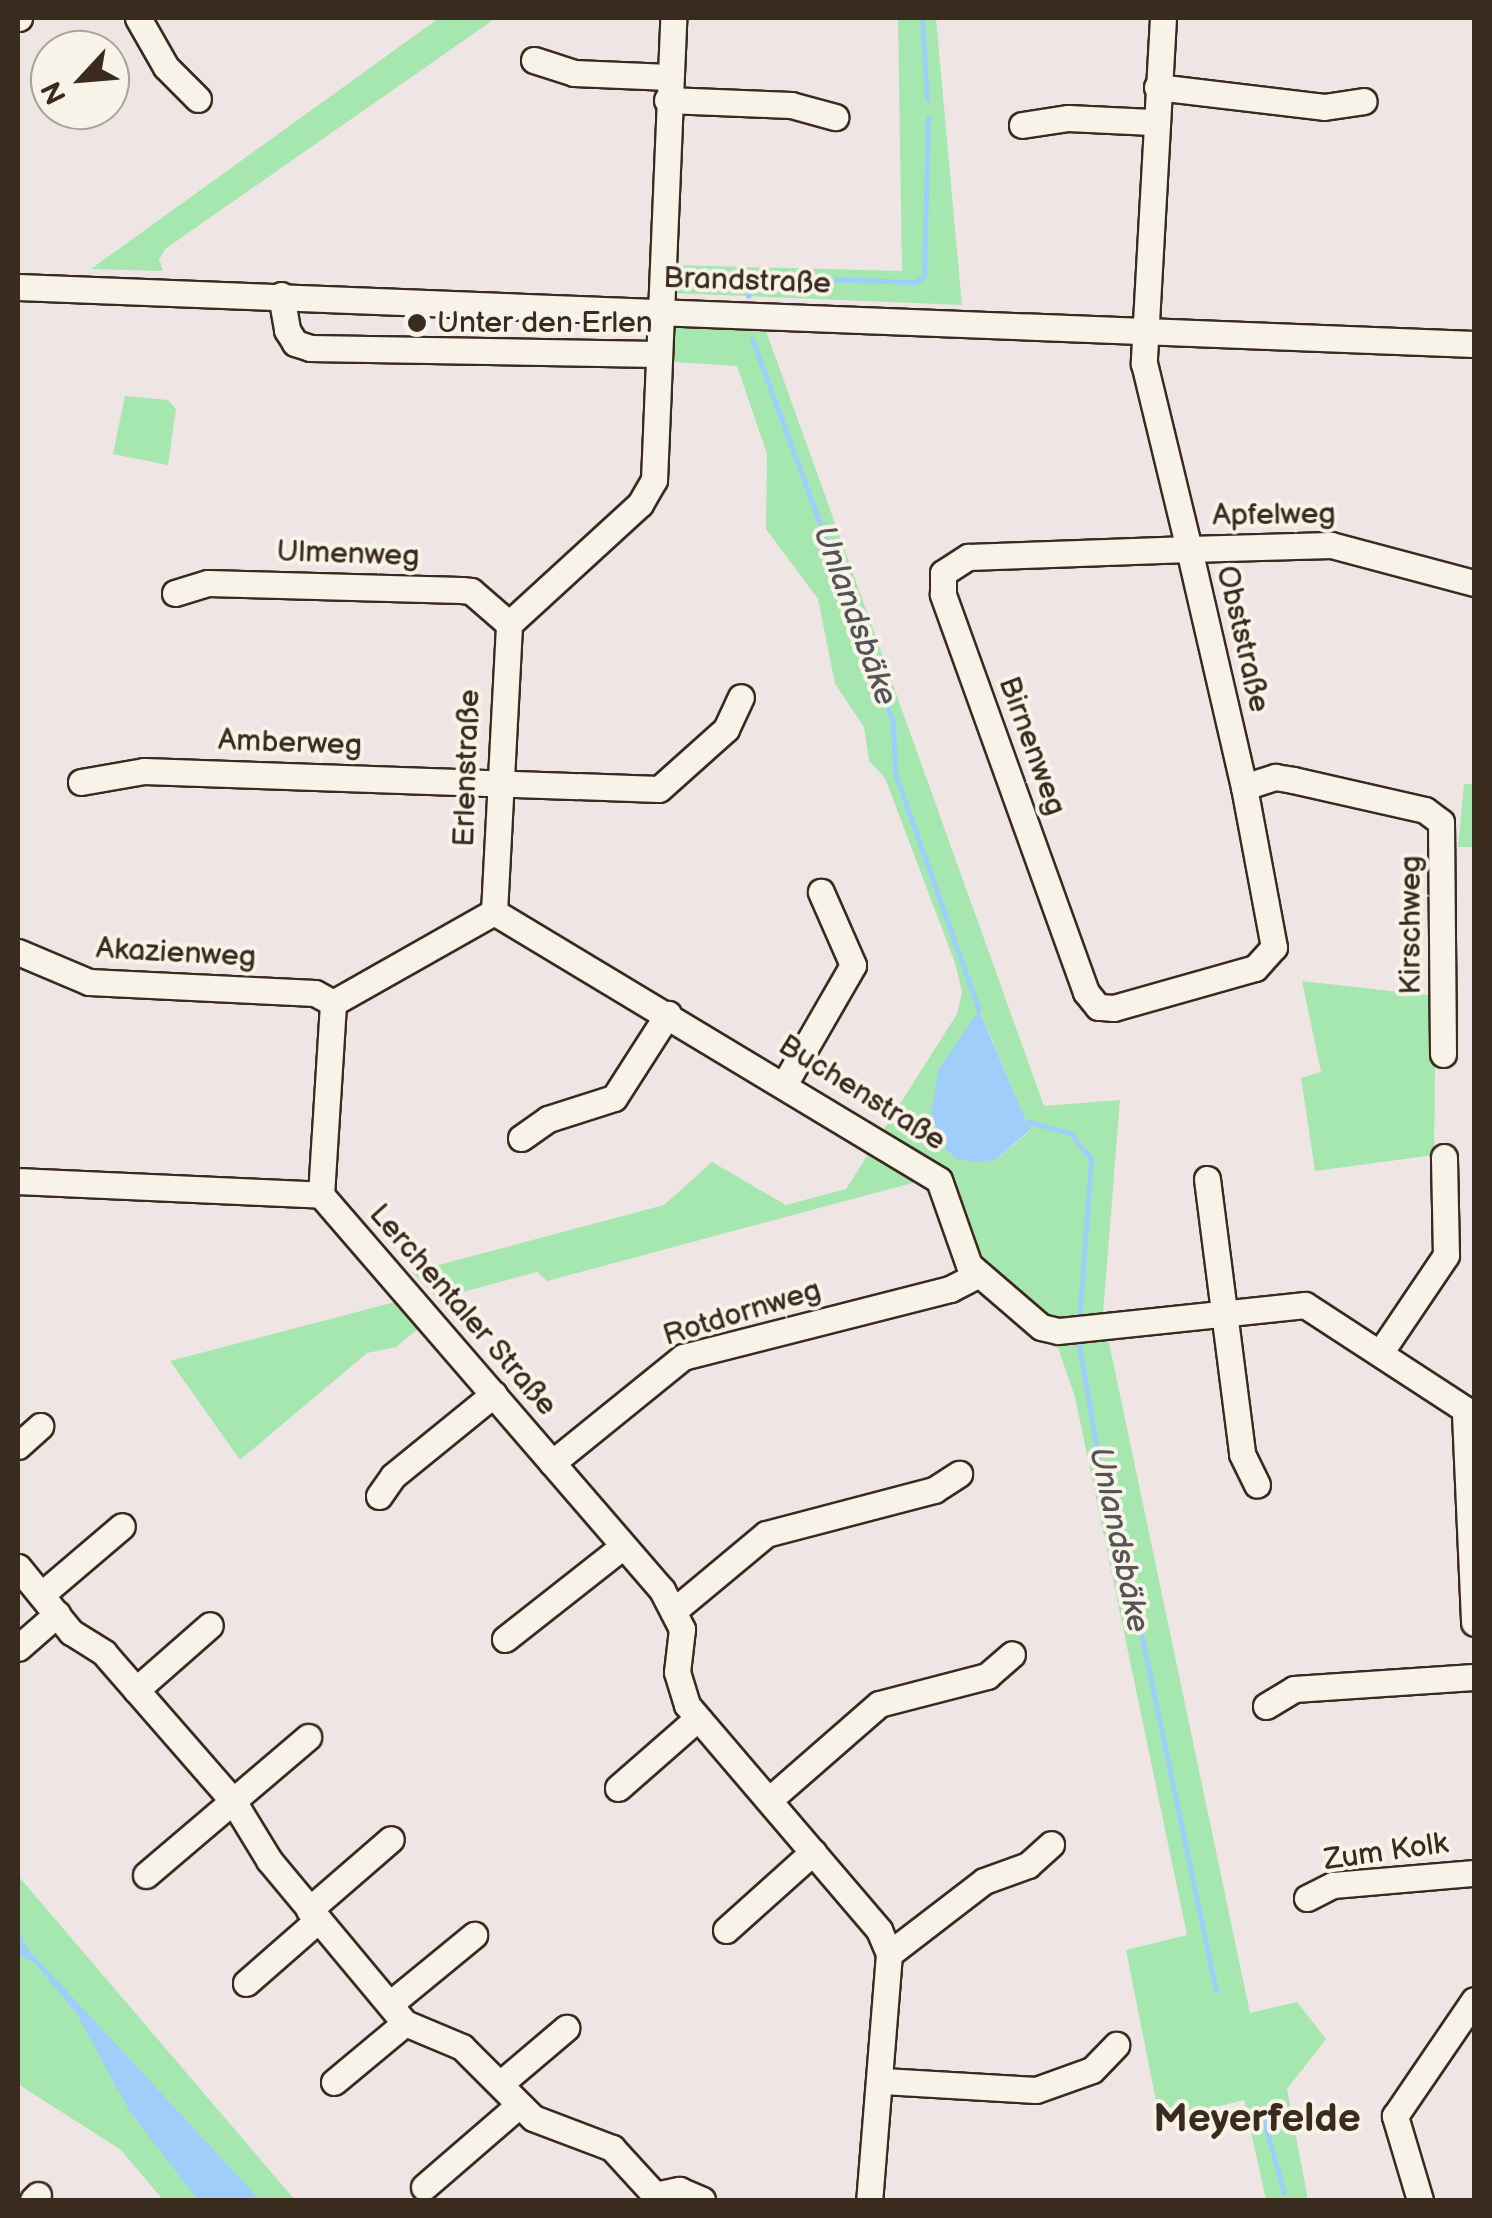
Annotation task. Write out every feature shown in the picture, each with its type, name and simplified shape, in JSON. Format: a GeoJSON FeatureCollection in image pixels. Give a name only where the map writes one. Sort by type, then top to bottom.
{"type":"FeatureCollection","features":[{"type":"Feature","properties":{"kind":"street"},"geometry":{"type":"LineString","coordinates":[[138,18],[166,67],[198,99]]}},
{"type":"Feature","properties":{"kind":"street"},"geometry":{"type":"LineString","coordinates":[[509,624],[650,494],[673,18]]}},
{"type":"Feature","properties":{"kind":"street","name":"Obststraße"},"geometry":{"type":"LineString","coordinates":[[1162,18],[1152,122],[1144,364],[1274,920],[1274,946],[1267,960]]}},
{"type":"Feature","properties":{"kind":"street"},"geometry":{"type":"LineString","coordinates":[[534,60],[574,73],[791,105],[835,118]]}},
{"type":"Feature","properties":{"kind":"street"},"geometry":{"type":"LineString","coordinates":[[1157,87],[1324,107],[1364,101]]}},
{"type":"Feature","properties":{"kind":"street"},"geometry":{"type":"LineString","coordinates":[[1022,125],[1068,118],[1152,122]]}},
{"type":"Feature","properties":{"kind":"street","name":"Brandstraße"},"geometry":{"type":"LineString","coordinates":[[18,287],[1474,344]]}},
{"type":"Feature","properties":{"kind":"street"},"geometry":{"type":"LineString","coordinates":[[281,295],[287,330],[295,343],[310,348],[657,354]]}},
{"type":"Feature","properties":{"kind":"street","name":"Apfelweg"},"geometry":{"type":"LineString","coordinates":[[1188,549],[1357,547],[1474,584]]}},
{"type":"Feature","properties":{"kind":"street","name":"Birnenweg"},"geometry":{"type":"LineString","coordinates":[[1188,549],[968,556],[943,573],[943,594],[1086,992],[1098,1007],[1114,1008],[1267,960]]}},
{"type":"Feature","properties":{"kind":"street","name":"Ulmenweg"},"geometry":{"type":"LineString","coordinates":[[175,593],[208,582],[472,591],[509,624]]}},
{"type":"Feature","properties":{"kind":"street","name":"Erlenstraße"},"geometry":{"type":"LineString","coordinates":[[494,912],[509,624]]}},
{"type":"Feature","properties":{"kind":"street","name":"Amberweg"},"geometry":{"type":"LineString","coordinates":[[81,782],[144,771],[659,788],[726,728],[742,697]]}},
{"type":"Feature","properties":{"kind":"street","name":"Kirschweg"},"geometry":{"type":"LineString","coordinates":[[1244,787],[1275,776],[1425,810],[1441,822],[1443,1054]]}},
{"type":"Feature","properties":{"kind":"street"},"geometry":{"type":"LineString","coordinates":[[785,1083],[853,965],[821,892]]}},
{"type":"Feature","properties":{"kind":"street"},"geometry":{"type":"LineString","coordinates":[[18,1181],[321,1195],[333,1003],[494,912]]}},
{"type":"Feature","properties":{"kind":"street","name":"Buchenstraße"},"geometry":{"type":"LineString","coordinates":[[494,912],[785,1083],[939,1180],[978,1275],[1041,1327],[1058,1331],[1305,1304],[1470,1415]]}},
{"type":"Feature","properties":{"kind":"street","name":"Akazienweg"},"geometry":{"type":"LineString","coordinates":[[18,952],[89,982],[315,993],[333,1003]]}},
{"type":"Feature","properties":{"kind":"street"},"geometry":{"type":"LineString","coordinates":[[522,1138],[548,1119],[614,1098],[668,1014]]}},
{"type":"Feature","properties":{"kind":"street"},"geometry":{"type":"LineString","coordinates":[[1380,1353],[1446,1255],[1444,1158]]}},
{"type":"Feature","properties":{"kind":"street"},"geometry":{"type":"LineString","coordinates":[[1207,1179],[1242,1454],[1257,1485]]}},
{"type":"Feature","properties":{"kind":"street","name":"Lerchentaler Straße"},"geometry":{"type":"LineString","coordinates":[[321,1195],[676,1610]]}},
{"type":"Feature","properties":{"kind":"street","name":"Rotdornweg"},"geometry":{"type":"LineString","coordinates":[[552,1463],[682,1358],[950,1289],[978,1275]]}},
{"type":"Feature","properties":{"kind":"street"},"geometry":{"type":"LineString","coordinates":[[379,1496],[393,1476],[494,1394]]}},
{"type":"Feature","properties":{"kind":"street"},"geometry":{"type":"LineString","coordinates":[[1470,1415],[1474,1624]]}},
{"type":"Feature","properties":{"kind":"street"},"geometry":{"type":"LineString","coordinates":[[18,1446],[40,1426]]}},
{"type":"Feature","properties":{"kind":"street"},"geometry":{"type":"LineString","coordinates":[[869,2200],[883,2081],[888,1954],[879,1930],[698,1718],[679,1690],[676,1610],[766,1534],[934,1490],[959,1474]]}},
{"type":"Feature","properties":{"kind":"street"},"geometry":{"type":"LineString","coordinates":[[18,1648],[49,1604],[122,1526]]}},
{"type":"Feature","properties":{"kind":"street"},"geometry":{"type":"LineString","coordinates":[[505,1639],[623,1546]]}},
{"type":"Feature","properties":{"kind":"street"},"geometry":{"type":"LineString","coordinates":[[18,1567],[49,1604],[136,1690],[233,1801],[314,1915],[398,2014],[462,2046],[518,2106],[612,2148],[653,2198],[679,2190],[702,2200]]}},
{"type":"Feature","properties":{"kind":"street"},"geometry":{"type":"LineString","coordinates":[[136,1690],[210,1625]]}},
{"type":"Feature","properties":{"kind":"street"},"geometry":{"type":"LineString","coordinates":[[770,1800],[879,1704],[987,1676],[1012,1654]]}},
{"type":"Feature","properties":{"kind":"street"},"geometry":{"type":"LineString","coordinates":[[1266,1706],[1294,1690],[1474,1677]]}},
{"type":"Feature","properties":{"kind":"street"},"geometry":{"type":"LineString","coordinates":[[618,1788],[698,1718]]}},
{"type":"Feature","properties":{"kind":"street"},"geometry":{"type":"LineString","coordinates":[[146,1875],[308,1737]]}},
{"type":"Feature","properties":{"kind":"street"},"geometry":{"type":"LineString","coordinates":[[246,1983],[391,1839]]}},
{"type":"Feature","properties":{"kind":"street"},"geometry":{"type":"LineString","coordinates":[[888,1954],[984,1881],[1028,1865],[1051,1844]]}},
{"type":"Feature","properties":{"kind":"street"},"geometry":{"type":"LineString","coordinates":[[726,1930],[813,1852]]}},
{"type":"Feature","properties":{"kind":"street","name":"Zum Kolk"},"geometry":{"type":"LineString","coordinates":[[1307,1898],[1333,1885],[1474,1872]]}},
{"type":"Feature","properties":{"kind":"street"},"geometry":{"type":"LineString","coordinates":[[334,2082],[474,1934]]}},
{"type":"Feature","properties":{"kind":"street"},"geometry":{"type":"LineString","coordinates":[[1420,2200],[1395,2116],[1474,2000]]}},
{"type":"Feature","properties":{"kind":"street"},"geometry":{"type":"LineString","coordinates":[[500,2084],[566,2028]]}},
{"type":"Feature","properties":{"kind":"street"},"geometry":{"type":"LineString","coordinates":[[883,2081],[1036,2090],[1092,2070],[1116,2045]]}},
{"type":"Feature","properties":{"kind":"street"},"geometry":{"type":"LineString","coordinates":[[424,2187],[518,2106]]}},
{"type":"Feature","properties":{"kind":"green space"},"geometry":{"type":"Polygon","coordinates":[[[439,18],[496,18],[165,249],[159,260],[163,271],[91,269],[439,18]]]}},
{"type":"Feature","properties":{"kind":"green space"},"geometry":{"type":"Polygon","coordinates":[[[898,18],[936,18],[962,305],[673,293],[673,265],[902,271],[898,18]]]}},
{"type":"Feature","properties":{"kind":"green space"},"geometry":{"type":"Polygon","coordinates":[[[675,328],[765,328],[1044,1106],[1120,1100],[1103,1314],[1250,2013],[1297,2002],[1326,2039],[1287,2089],[1308,2200],[1266,2200],[1244,2100],[1160,2121],[1126,1950],[1187,1935],[1075,1397],[1049,1322],[981,1261],[934,1192],[920,1181],[547,1281],[537,1272],[459,1293],[443,1304],[412,1272],[664,1205],[712,1162],[786,1205],[846,1189],[957,1014],[962,992],[955,963],[885,778],[869,761],[864,727],[835,684],[818,599],[766,529],[767,454],[737,366],[674,362],[675,328]],[[980,1011],[995,1160],[1030,1131],[980,1011]]]}},
{"type":"Feature","properties":{"kind":"green space"},"geometry":{"type":"Polygon","coordinates":[[[125,396],[168,400],[176,409],[168,465],[113,454],[125,396]]]}},
{"type":"Feature","properties":{"kind":"green space"},"geometry":{"type":"Polygon","coordinates":[[[1464,784],[1474,784],[1474,847],[1458,847],[1464,784]]]}},
{"type":"Feature","properties":{"kind":"green space"},"geometry":{"type":"Polygon","coordinates":[[[1302,981],[1436,996],[1434,1155],[1315,1171],[1301,1078],[1321,1072],[1302,981]]]}},
{"type":"Feature","properties":{"kind":"green space"},"geometry":{"type":"Polygon","coordinates":[[[395,1302],[418,1329],[396,1347],[367,1353],[240,1460],[170,1361],[395,1302]]]}},
{"type":"Feature","properties":{"kind":"green space"},"geometry":{"type":"Polygon","coordinates":[[[18,1878],[295,2200],[163,2200],[121,2150],[18,2084],[18,1878]]]}},
{"type":"Feature","properties":{"kind":"water"},"geometry":{"type":"Polygon","coordinates":[[[979,1010],[1030,1130],[995,1160],[977,1162],[956,1159],[945,1148],[931,1114],[939,1069],[979,1010]]]}},
{"type":"Feature","properties":{"kind":"water"},"geometry":{"type":"Polygon","coordinates":[[[18,1927],[27,1948],[260,2200],[198,2200],[130,2112],[76,2013],[35,1963],[18,1955],[18,1927]]]}},
{"type":"Feature","properties":{"kind":"waterway","name":"Unlandsbäke"},"geometry":{"type":"LineString","coordinates":[[922,18],[927,99]]}},
{"type":"Feature","properties":{"kind":"waterway","name":"Unlandsbäke"},"geometry":{"type":"LineString","coordinates":[[748,296],[761,277],[915,282],[924,277],[928,118]]}},
{"type":"Feature","properties":{"kind":"waterway","name":"Unlandsbäke"},"geometry":{"type":"LineString","coordinates":[[752,339],[893,723],[895,773],[979,1010]]}},
{"type":"Feature","properties":{"kind":"waterway","name":"Unlandsbäke"},"geometry":{"type":"LineString","coordinates":[[1029,1122],[1070,1133],[1091,1159],[1079,1323]]}},
{"type":"Feature","properties":{"kind":"waterway","name":"Unlandsbäke"},"geometry":{"type":"LineString","coordinates":[[1078,1339],[1109,1519],[1129,1575],[1216,1991]]}},
{"type":"Feature","properties":{"kind":"waterway","name":"Unlandsbäke"},"geometry":{"type":"LineString","coordinates":[[1260,2107],[1284,2193]]}},
{"type":"Feature","properties":{"kind":"place","name":"Unter den Erlen"},"geometry":{"type":"Point","coordinates":[417,323]}},
{"type":"Feature","properties":{"kind":"district","name":"Meyerfelde"},"geometry":{"type":"Point","coordinates":[1257,2119]}}]}
